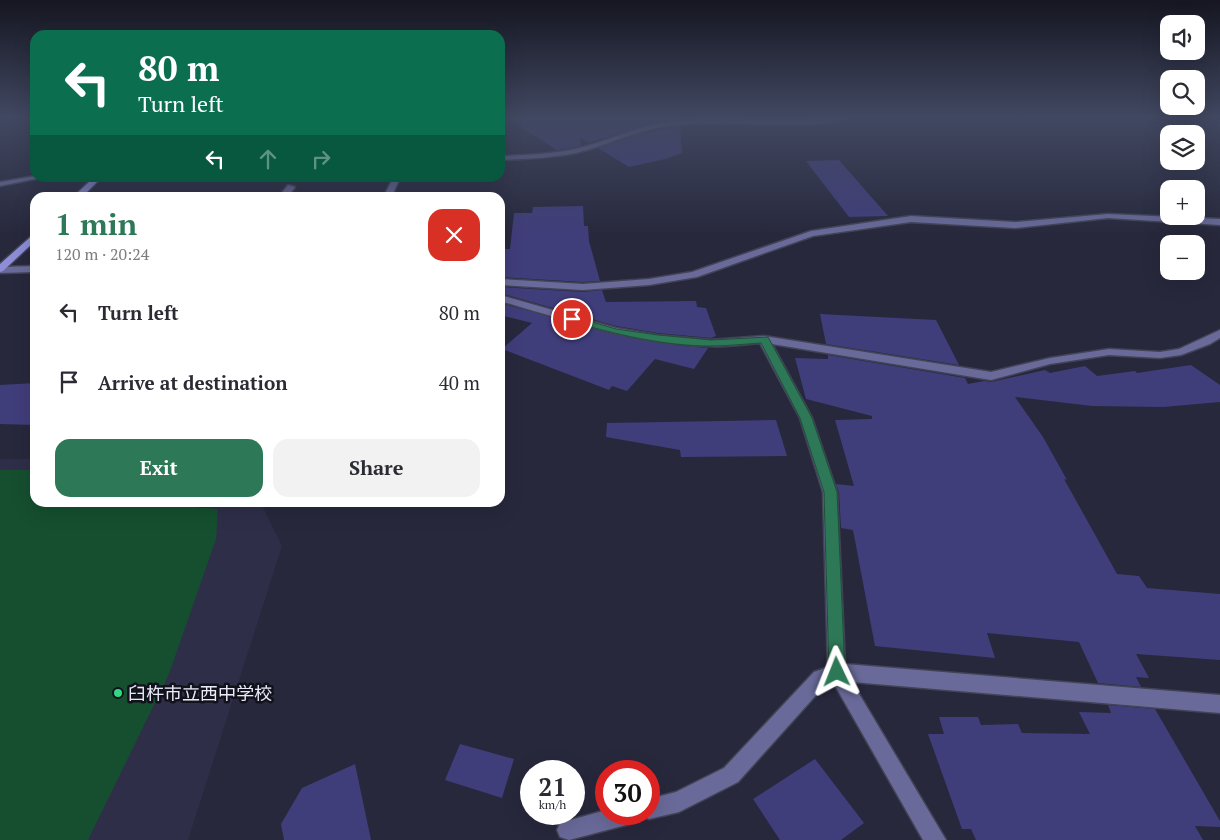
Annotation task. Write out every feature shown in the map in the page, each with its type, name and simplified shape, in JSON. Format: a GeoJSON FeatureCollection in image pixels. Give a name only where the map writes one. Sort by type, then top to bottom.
{"type":"FeatureCollection","features":[{"type":"Feature","properties":{"kind":"street"},"geometry":{"type":"LineString","coordinates":[[0,184],[30,179]]}},
{"type":"Feature","properties":{"kind":"street"},"geometry":{"type":"LineString","coordinates":[[82,192],[93,182]]}},
{"type":"Feature","properties":{"kind":"street"},"geometry":{"type":"LineString","coordinates":[[287,192],[291,187]]}},
{"type":"Feature","properties":{"kind":"street"},"geometry":{"type":"LineString","coordinates":[[505,282],[583,288],[649,282],[694,274],[811,234],[851,226],[911,219],[993,224],[1034,224],[1108,216],[1220,222]]}},
{"type":"Feature","properties":{"kind":"street"},"geometry":{"type":"LineString","coordinates":[[0,269],[30,241]]}},
{"type":"Feature","properties":{"kind":"street"},"geometry":{"type":"LineString","coordinates":[[0,269],[30,269]]}},
{"type":"Feature","properties":{"kind":"street"},"geometry":{"type":"LineString","coordinates":[[505,299],[615,332],[711,343],[764,339],[991,376],[1050,361],[1108,352],[1160,355],[1181,352],[1206,342],[1220,333]]}},
{"type":"Feature","properties":{"kind":"street"},"geometry":{"type":"LineString","coordinates":[[764,339],[806,418],[830,492],[837,672],[934,840]]}},
{"type":"Feature","properties":{"kind":"street"},"geometry":{"type":"LineString","coordinates":[[660,807],[680,802],[732,775],[820,678],[837,672],[1220,704]]}},
{"type":"Feature","properties":{"kind":"street"},"geometry":{"type":"LineString","coordinates":[[567,830],[595,823]]}},
{"type":"Feature","properties":{"kind":"shaded area","name":"臼杵市立西中学校"},"geometry":{"type":"Polygon","coordinates":[[[0,459],[30,459],[30,507],[263,507],[282,546],[188,840],[0,840],[0,459]]]}},
{"type":"Feature","properties":{"kind":"green space","name":"臼杵市立西中学校"},"geometry":{"type":"Polygon","coordinates":[[[0,470],[30,470],[30,507],[193,507],[218,509],[216,539],[169,674],[88,840],[0,840],[0,470]]]}},
{"type":"Feature","properties":{"kind":"building"},"geometry":{"type":"Polygon","coordinates":[[[613,157],[670,157],[665,159],[629,167],[613,157]]]}},
{"type":"Feature","properties":{"kind":"building"},"geometry":{"type":"Polygon","coordinates":[[[839,160],[888,216],[849,217],[806,161],[839,160]]]}},
{"type":"Feature","properties":{"kind":"building"},"geometry":{"type":"Polygon","coordinates":[[[583,206],[584,226],[588,226],[589,241],[600,281],[583,282],[505,277],[505,249],[510,249],[514,213],[532,213],[533,207],[583,206]]]}},
{"type":"Feature","properties":{"kind":"building"},"geometry":{"type":"Polygon","coordinates":[[[505,287],[583,292],[602,290],[606,302],[696,301],[697,307],[706,308],[716,336],[711,338],[658,333],[616,326],[505,294],[505,287]]]}},
{"type":"Feature","properties":{"kind":"building"},"geometry":{"type":"Polygon","coordinates":[[[505,304],[630,338],[708,348],[694,369],[655,359],[627,391],[612,386],[609,390],[505,350],[505,346],[532,323],[505,316],[505,304]]]}},
{"type":"Feature","properties":{"kind":"building"},"geometry":{"type":"Polygon","coordinates":[[[820,314],[936,320],[959,365],[826,344],[820,314]]]}},
{"type":"Feature","properties":{"kind":"building"},"geometry":{"type":"Polygon","coordinates":[[[828,355],[965,378],[968,384],[984,381],[991,382],[1045,370],[1050,373],[1085,366],[1097,376],[1135,371],[1137,373],[1191,365],[1220,385],[1220,402],[1163,407],[1092,406],[1015,397],[1043,437],[1117,574],[1139,576],[1147,588],[1220,594],[1220,660],[1136,654],[1149,678],[1136,677],[1141,687],[1098,683],[1079,642],[987,633],[995,658],[875,646],[853,530],[841,528],[839,492],[836,484],[854,486],[835,420],[872,419],[872,416],[806,399],[795,358],[828,359],[828,355]]]}},
{"type":"Feature","properties":{"kind":"building"},"geometry":{"type":"Polygon","coordinates":[[[30,383],[30,425],[0,424],[0,385],[30,383]]]}},
{"type":"Feature","properties":{"kind":"building"},"geometry":{"type":"Polygon","coordinates":[[[776,420],[787,456],[681,457],[680,450],[606,437],[607,423],[776,420]]]}},
{"type":"Feature","properties":{"kind":"building"},"geometry":{"type":"Polygon","coordinates":[[[1108,705],[1155,709],[1220,821],[1220,827],[1195,826],[1203,840],[976,840],[971,829],[962,829],[928,734],[944,734],[939,717],[978,717],[981,725],[1018,724],[1022,733],[1090,734],[1079,712],[1111,713],[1108,705]]]}},
{"type":"Feature","properties":{"kind":"building"},"geometry":{"type":"Polygon","coordinates":[[[460,744],[514,759],[502,798],[445,780],[460,744]]]}},
{"type":"Feature","properties":{"kind":"building"},"geometry":{"type":"Polygon","coordinates":[[[815,759],[864,823],[841,840],[780,840],[753,799],[815,759]]]}},
{"type":"Feature","properties":{"kind":"building"},"geometry":{"type":"Polygon","coordinates":[[[355,764],[371,840],[284,840],[281,824],[302,788],[355,764]]]}},
{"type":"Feature","properties":{"kind":"place","name":"臼杵市立西中学校"},"geometry":{"type":"Point","coordinates":[118,693]}},
{"type":"Feature","properties":{"kind":"route"},"geometry":{"type":"LineString","coordinates":[[572,319],[615,332],[658,338],[711,343],[764,339],[806,418],[830,492],[837,672]]}}]}
